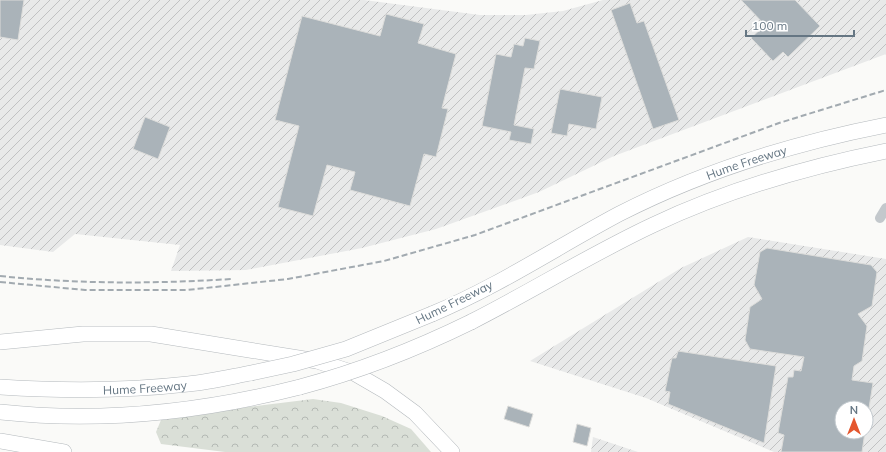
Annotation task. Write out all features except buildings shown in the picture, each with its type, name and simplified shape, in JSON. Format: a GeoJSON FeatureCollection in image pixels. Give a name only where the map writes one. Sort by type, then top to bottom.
{"type":"FeatureCollection","features":[{"type":"Feature","properties":{"kind":"highway","name":"Hume Freeway"},"geometry":{"type":"LineString","coordinates":[[0,387],[85,391],[138,389],[189,384],[293,364],[346,349],[432,314],[490,285],[615,217],[668,191],[760,156],[886,125]]}},
{"type":"Feature","properties":{"kind":"highway","name":"Hume Freeway"},"geometry":{"type":"LineString","coordinates":[[0,412],[61,416],[112,416],[163,412],[264,396],[343,375],[393,358],[472,322],[604,249],[653,224],[700,204],[752,185],[802,170],[886,151]]}},
{"type":"Feature","properties":{"kind":"highway"},"geometry":{"type":"LineString","coordinates":[[0,342],[83,334],[152,334],[317,361],[354,373],[385,391],[416,413],[452,452]]}},
{"type":"Feature","properties":{"kind":"highway"},"geometry":{"type":"LineString","coordinates":[[0,441],[64,452]]}},
{"type":"Feature","properties":{"kind":"street"},"geometry":{"type":"LineString","coordinates":[[880,218],[886,208]]}},
{"type":"Feature","properties":{"kind":"shaded area"},"geometry":{"type":"Polygon","coordinates":[[[0,0],[364,0],[480,15],[526,15],[563,11],[603,0],[886,0],[886,54],[614,156],[539,192],[436,229],[362,248],[246,270],[171,271],[180,245],[75,234],[53,252],[0,245],[0,0]]]}},
{"type":"Feature","properties":{"kind":"shaded area"},"geometry":{"type":"Polygon","coordinates":[[[748,237],[886,259],[886,452],[774,452],[646,398],[530,361],[681,268],[748,237]]]}},
{"type":"Feature","properties":{"kind":"shaded area"},"geometry":{"type":"Polygon","coordinates":[[[593,437],[638,452],[591,452],[593,437]]]}},
{"type":"Feature","properties":{"kind":"green space"},"geometry":{"type":"Polygon","coordinates":[[[313,399],[341,403],[382,416],[411,429],[431,452],[225,452],[161,444],[156,432],[161,420],[239,408],[313,399]]]}},
{"type":"Feature","properties":{"kind":"railway"},"geometry":{"type":"LineString","coordinates":[[0,282],[85,290],[187,290],[288,279],[384,261],[475,235],[779,123],[886,90]]}},
{"type":"Feature","properties":{"kind":"railway"},"geometry":{"type":"LineString","coordinates":[[0,276],[86,282],[173,282],[231,279]]}}]}
